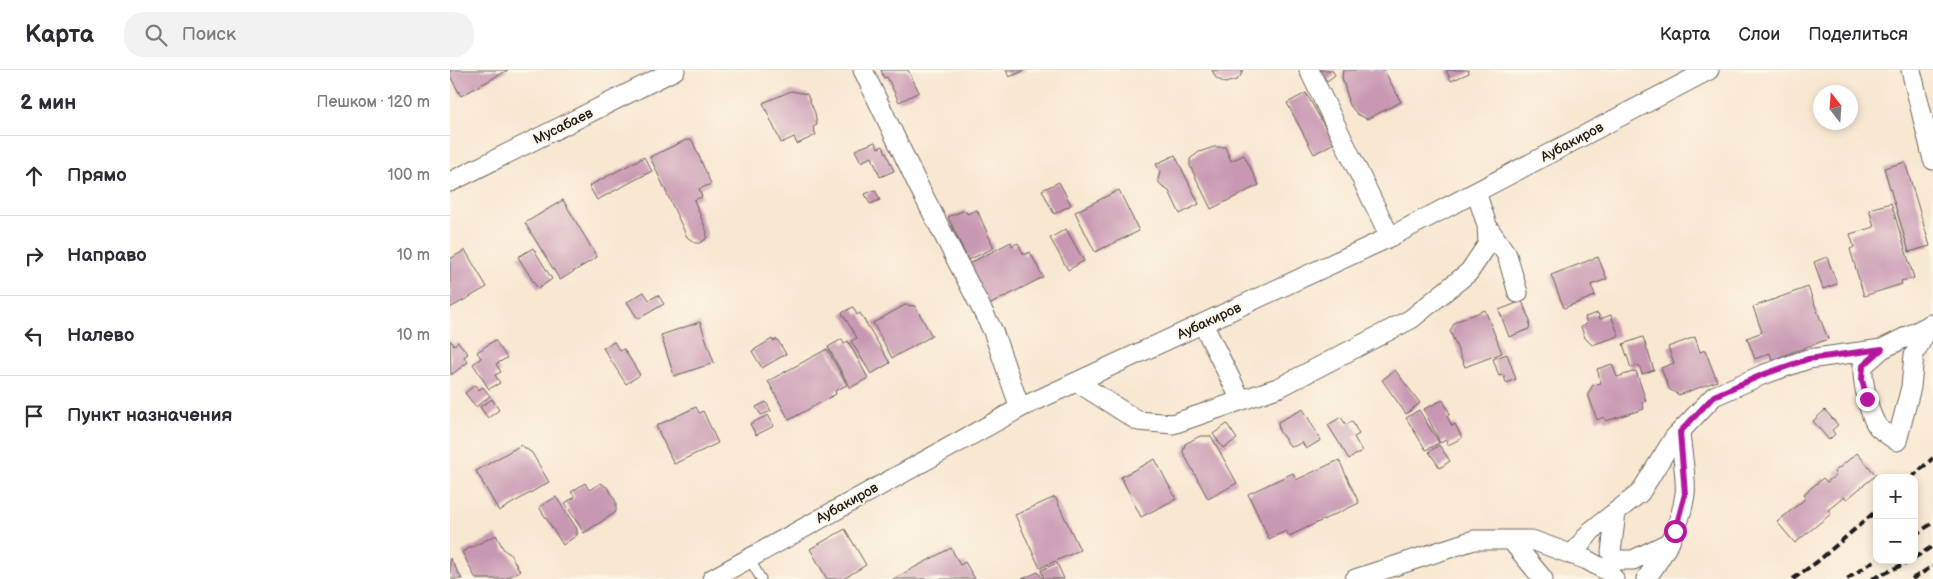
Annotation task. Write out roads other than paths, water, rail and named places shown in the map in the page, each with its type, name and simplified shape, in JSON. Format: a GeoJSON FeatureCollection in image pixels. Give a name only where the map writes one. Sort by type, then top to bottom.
{"type":"FeatureCollection","features":[{"type":"Feature","properties":{"kind":"street","name":"Мусабаев"},"geometry":{"type":"LineString","coordinates":[[452,176],[675,70]]}},
{"type":"Feature","properties":{"kind":"street"},"geometry":{"type":"LineString","coordinates":[[863,70],[918,185],[993,331],[1020,408]]}},
{"type":"Feature","properties":{"kind":"street"},"geometry":{"type":"LineString","coordinates":[[1309,70],[1390,237]]}},
{"type":"Feature","properties":{"kind":"street","name":"Аубакиров"},"geometry":{"type":"LineString","coordinates":[[712,579],[1020,408],[1390,237],[1709,70]]}},
{"type":"Feature","properties":{"kind":"street"},"geometry":{"type":"LineString","coordinates":[[1911,70],[1933,160]]}},
{"type":"Feature","properties":{"kind":"street"},"geometry":{"type":"LineString","coordinates":[[1077,382],[1138,421],[1173,424],[1280,387],[1411,320],[1469,272],[1488,244],[1486,225],[1476,192]]}},
{"type":"Feature","properties":{"kind":"street"},"geometry":{"type":"LineString","coordinates":[[1486,225],[1507,255],[1518,293]]}},
{"type":"Feature","properties":{"kind":"street"},"geometry":{"type":"LineString","coordinates":[[1931,323],[1914,355],[1911,387],[1897,441],[1877,426],[1862,380],[1863,366],[1882,349],[1931,323]]}},
{"type":"Feature","properties":{"kind":"street"},"geometry":{"type":"LineString","coordinates":[[1203,324],[1241,400]]}},
{"type":"Feature","properties":{"kind":"street"},"geometry":{"type":"LineString","coordinates":[[1572,554],[1591,531],[1640,494],[1674,438],[1714,396],[1762,375],[1808,359],[1882,349]]}},
{"type":"Feature","properties":{"kind":"street"},"geometry":{"type":"LineString","coordinates":[[1646,579],[1661,559],[1670,542],[1685,494],[1680,432]]}},
{"type":"Feature","properties":{"kind":"street"},"geometry":{"type":"LineString","coordinates":[[1616,513],[1611,552],[1616,560],[1633,560],[1670,542]]}},
{"type":"Feature","properties":{"kind":"street"},"geometry":{"type":"LineString","coordinates":[[1355,579],[1474,540],[1532,540],[1587,560],[1607,571],[1614,579]]}},
{"type":"Feature","properties":{"kind":"street"},"geometry":{"type":"LineString","coordinates":[[1511,540],[1543,579]]}},
{"type":"Feature","properties":{"kind":"lane"},"geometry":{"type":"LineString","coordinates":[[749,557],[762,579]]}},
{"type":"Feature","properties":{"kind":"railway"},"geometry":{"type":"LineString","coordinates":[[1915,474],[1933,458]]}},
{"type":"Feature","properties":{"kind":"railway"},"geometry":{"type":"LineString","coordinates":[[1793,579],[1817,562],[1873,513]]}},
{"type":"Feature","properties":{"kind":"railway"},"geometry":{"type":"LineString","coordinates":[[1918,532],[1933,523]]}},
{"type":"Feature","properties":{"kind":"railway"},"geometry":{"type":"LineString","coordinates":[[1918,555],[1933,546]]}},
{"type":"Feature","properties":{"kind":"railway"},"geometry":{"type":"LineString","coordinates":[[1847,579],[1873,562]]}},
{"type":"Feature","properties":{"kind":"railway"},"geometry":{"type":"LineString","coordinates":[[1872,579],[1904,564]]}},
{"type":"Feature","properties":{"kind":"railway"},"geometry":{"type":"LineString","coordinates":[[1912,579],[1933,566]]}}]}
